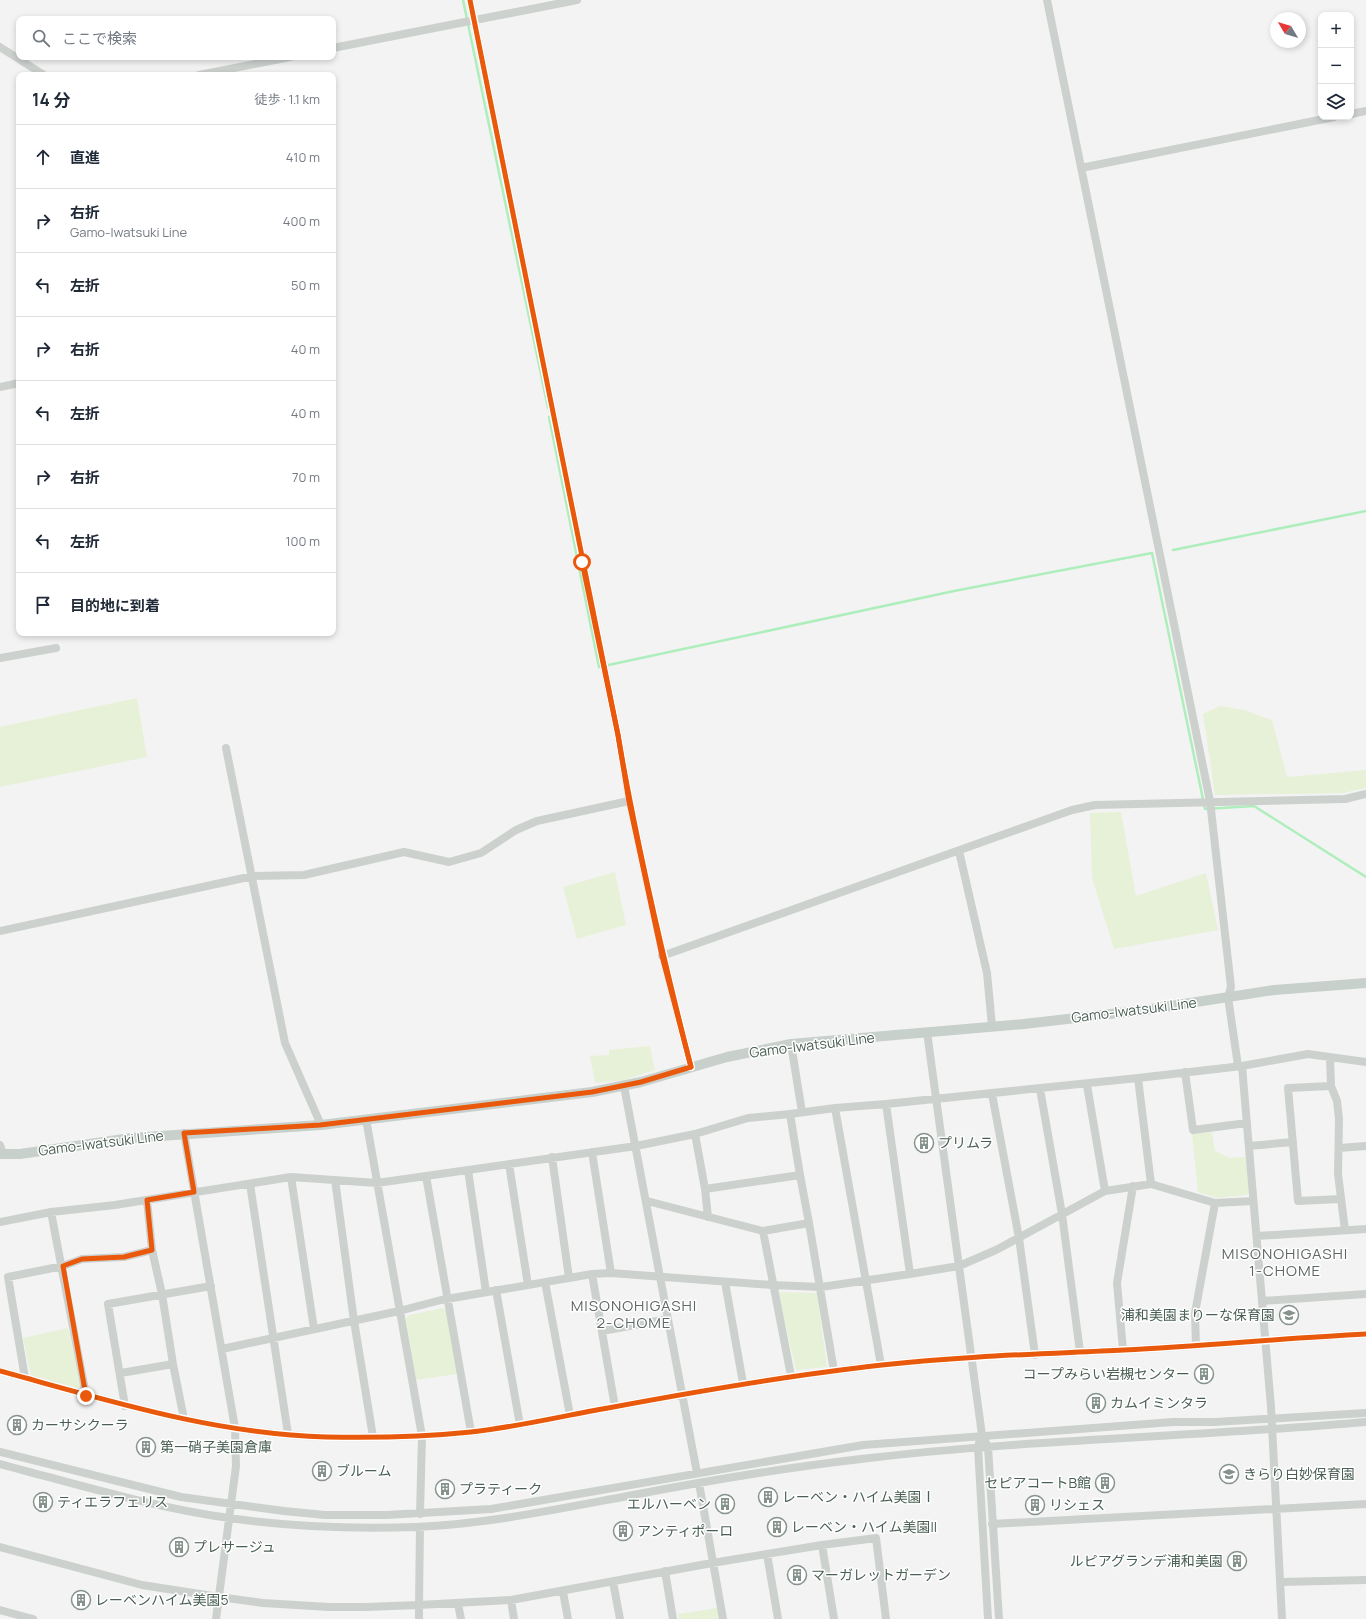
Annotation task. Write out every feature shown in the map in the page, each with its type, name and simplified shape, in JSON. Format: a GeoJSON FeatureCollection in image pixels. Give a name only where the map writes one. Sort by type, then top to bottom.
{"type":"FeatureCollection","features":[{"type":"Feature","properties":{"kind":"main road","name":"Gamo-Iwatsuki Line"},"geometry":{"type":"LineString","coordinates":[[1,1151],[184,1133],[320,1125],[584,1093],[624,1086],[756,1050],[791,1044],[1137,1011],[1280,990],[1366,983]]}},
{"type":"Feature","properties":{"kind":"street"},"geometry":{"type":"LineString","coordinates":[[470,0],[610,698],[629,802],[662,956],[691,1067]]}},
{"type":"Feature","properties":{"kind":"street"},"geometry":{"type":"LineString","coordinates":[[336,47],[577,0]]}},
{"type":"Feature","properties":{"kind":"street"},"geometry":{"type":"LineString","coordinates":[[1047,0],[1210,801],[1231,987],[1228,997],[1240,1066],[1247,1123],[1257,1236],[1273,1430],[1282,1619]]}},
{"type":"Feature","properties":{"kind":"street"},"geometry":{"type":"LineString","coordinates":[[0,47],[16,57]]}},
{"type":"Feature","properties":{"kind":"street"},"geometry":{"type":"LineString","coordinates":[[20,60],[39,72]]}},
{"type":"Feature","properties":{"kind":"street"},"geometry":{"type":"LineString","coordinates":[[214,72],[275,60]]}},
{"type":"Feature","properties":{"kind":"street"},"geometry":{"type":"LineString","coordinates":[[1354,113],[1366,111]]}},
{"type":"Feature","properties":{"kind":"street"},"geometry":{"type":"LineString","coordinates":[[1082,168],[1319,120]]}},
{"type":"Feature","properties":{"kind":"street"},"geometry":{"type":"LineString","coordinates":[[0,387],[16,384]]}},
{"type":"Feature","properties":{"kind":"street"},"geometry":{"type":"LineString","coordinates":[[0,658],[56,648]]}},
{"type":"Feature","properties":{"kind":"street"},"geometry":{"type":"LineString","coordinates":[[226,748],[285,1043],[320,1125]]}},
{"type":"Feature","properties":{"kind":"street"},"geometry":{"type":"LineString","coordinates":[[662,956],[958,852],[1072,810],[1095,805],[1210,801],[1345,799],[1366,794]]}},
{"type":"Feature","properties":{"kind":"street"},"geometry":{"type":"LineString","coordinates":[[0,931],[252,876],[304,875],[404,852],[449,862],[481,853],[516,830],[537,820],[629,802]]}},
{"type":"Feature","properties":{"kind":"street"},"geometry":{"type":"LineString","coordinates":[[958,852],[987,972],[992,1026]]}},
{"type":"Feature","properties":{"kind":"street"},"geometry":{"type":"LineString","coordinates":[[927,1032],[982,1435],[988,1447],[999,1619]]}},
{"type":"Feature","properties":{"kind":"street"},"geometry":{"type":"LineString","coordinates":[[791,1044],[802,1112]]}},
{"type":"Feature","properties":{"kind":"street"},"geometry":{"type":"LineString","coordinates":[[0,1222],[51,1212],[147,1200],[291,1177],[377,1183],[636,1146],[694,1134],[748,1118],[835,1108],[937,1100],[1087,1085],[1240,1066],[1308,1054],[1366,1062]]}},
{"type":"Feature","properties":{"kind":"street"},"geometry":{"type":"LineString","coordinates":[[1330,1057],[1332,1086],[1337,1101],[1339,1119],[1338,1174],[1345,1230]]}},
{"type":"Feature","properties":{"kind":"street"},"geometry":{"type":"LineString","coordinates":[[1186,1072],[1193,1130],[1247,1123]]}},
{"type":"Feature","properties":{"kind":"street"},"geometry":{"type":"LineString","coordinates":[[1138,1078],[1151,1184]]}},
{"type":"Feature","properties":{"kind":"street"},"geometry":{"type":"LineString","coordinates":[[1087,1085],[1105,1191]]}},
{"type":"Feature","properties":{"kind":"street"},"geometry":{"type":"LineString","coordinates":[[624,1086],[647,1201],[697,1473]]}},
{"type":"Feature","properties":{"kind":"street"},"geometry":{"type":"LineString","coordinates":[[1332,1086],[1288,1088],[1298,1201],[1341,1199]]}},
{"type":"Feature","properties":{"kind":"street"},"geometry":{"type":"LineString","coordinates":[[1040,1090],[1062,1214],[1080,1352]]}},
{"type":"Feature","properties":{"kind":"street"},"geometry":{"type":"LineString","coordinates":[[992,1094],[1019,1238],[1035,1355]]}},
{"type":"Feature","properties":{"kind":"street"},"geometry":{"type":"LineString","coordinates":[[886,1104],[910,1274]]}},
{"type":"Feature","properties":{"kind":"street"},"geometry":{"type":"LineString","coordinates":[[835,1108],[881,1365]]}},
{"type":"Feature","properties":{"kind":"street"},"geometry":{"type":"LineString","coordinates":[[790,1114],[821,1287],[834,1371]]}},
{"type":"Feature","properties":{"kind":"street"},"geometry":{"type":"LineString","coordinates":[[366,1119],[422,1436],[420,1514]]}},
{"type":"Feature","properties":{"kind":"street"},"geometry":{"type":"LineString","coordinates":[[184,1133],[235,1428],[236,1466],[216,1619]]}},
{"type":"Feature","properties":{"kind":"street"},"geometry":{"type":"LineString","coordinates":[[694,1134],[705,1189],[708,1217]]}},
{"type":"Feature","properties":{"kind":"street"},"geometry":{"type":"LineString","coordinates":[[1249,1146],[1293,1142]]}},
{"type":"Feature","properties":{"kind":"street"},"geometry":{"type":"LineString","coordinates":[[1338,1148],[1366,1146]]}},
{"type":"Feature","properties":{"kind":"street"},"geometry":{"type":"LineString","coordinates":[[592,1152],[611,1273]]}},
{"type":"Feature","properties":{"kind":"street"},"geometry":{"type":"LineString","coordinates":[[552,1158],[569,1278]]}},
{"type":"Feature","properties":{"kind":"street"},"geometry":{"type":"LineString","coordinates":[[509,1164],[528,1285]]}},
{"type":"Feature","properties":{"kind":"street"},"geometry":{"type":"LineString","coordinates":[[468,1170],[486,1292]]}},
{"type":"Feature","properties":{"kind":"street"},"geometry":{"type":"LineString","coordinates":[[426,1176],[449,1298],[471,1432]]}},
{"type":"Feature","properties":{"kind":"street"},"geometry":{"type":"LineString","coordinates":[[705,1189],[800,1176]]}},
{"type":"Feature","properties":{"kind":"street"},"geometry":{"type":"LineString","coordinates":[[291,1177],[314,1328]]}},
{"type":"Feature","properties":{"kind":"street"},"geometry":{"type":"LineString","coordinates":[[335,1180],[354,1321],[373,1437]]}},
{"type":"Feature","properties":{"kind":"street"},"geometry":{"type":"LineString","coordinates":[[250,1184],[288,1434]]}},
{"type":"Feature","properties":{"kind":"street"},"geometry":{"type":"LineString","coordinates":[[222,1349],[314,1328],[399,1311],[449,1298],[592,1274],[611,1273],[725,1282],[821,1287],[959,1266],[996,1250],[1105,1191],[1134,1186],[1151,1184],[1215,1203],[1253,1200]]}},
{"type":"Feature","properties":{"kind":"street"},"geometry":{"type":"LineString","coordinates":[[1123,1350],[1117,1283],[1134,1186]]}},
{"type":"Feature","properties":{"kind":"street"},"geometry":{"type":"LineString","coordinates":[[147,1200],[152,1250],[162,1294],[173,1364],[184,1419]]}},
{"type":"Feature","properties":{"kind":"street"},"geometry":{"type":"LineString","coordinates":[[647,1201],[763,1231],[809,1223]]}},
{"type":"Feature","properties":{"kind":"street"},"geometry":{"type":"LineString","coordinates":[[1196,1346],[1195,1313],[1215,1203]]}},
{"type":"Feature","properties":{"kind":"street"},"geometry":{"type":"LineString","coordinates":[[51,1212],[63,1266],[86,1396]]}},
{"type":"Feature","properties":{"kind":"street"},"geometry":{"type":"LineString","coordinates":[[1257,1236],[1366,1229]]}},
{"type":"Feature","properties":{"kind":"street"},"geometry":{"type":"LineString","coordinates":[[763,1231],[772,1285],[791,1376]]}},
{"type":"Feature","properties":{"kind":"street"},"geometry":{"type":"LineString","coordinates":[[25,1378],[8,1276],[63,1266],[82,1259],[124,1257],[152,1250]]}},
{"type":"Feature","properties":{"kind":"street"},"geometry":{"type":"LineString","coordinates":[[592,1274],[615,1407]]}},
{"type":"Feature","properties":{"kind":"street"},"geometry":{"type":"LineString","coordinates":[[545,1282],[570,1415]]}},
{"type":"Feature","properties":{"kind":"street"},"geometry":{"type":"LineString","coordinates":[[725,1282],[744,1383]]}},
{"type":"Feature","properties":{"kind":"street"},"geometry":{"type":"LineString","coordinates":[[125,1406],[121,1373],[108,1304],[211,1286]]}},
{"type":"Feature","properties":{"kind":"street"},"geometry":{"type":"LineString","coordinates":[[496,1290],[520,1425]]}},
{"type":"Feature","properties":{"kind":"street"},"geometry":{"type":"LineString","coordinates":[[1262,1301],[1366,1294]]}},
{"type":"Feature","properties":{"kind":"street"},"geometry":{"type":"LineString","coordinates":[[602,1331],[668,1318]]}},
{"type":"Feature","properties":{"kind":"street"},"geometry":{"type":"LineString","coordinates":[[0,1372],[125,1406],[235,1428],[323,1437],[422,1436],[471,1432],[520,1425],[744,1383],[881,1365],[972,1356],[1035,1355],[1196,1346],[1266,1339],[1366,1334]]}},
{"type":"Feature","properties":{"kind":"street"},"geometry":{"type":"LineString","coordinates":[[121,1373],[173,1364]]}},
{"type":"Feature","properties":{"kind":"street"},"geometry":{"type":"LineString","coordinates":[[0,1452],[152,1490],[232,1505],[325,1515],[420,1514],[491,1508],[863,1445],[1173,1422],[1215,1422],[1366,1413]]}},
{"type":"Feature","properties":{"kind":"street"},"geometry":{"type":"LineString","coordinates":[[0,1464],[133,1499],[230,1518],[324,1527],[420,1527],[540,1512],[813,1464],[988,1447],[1273,1430],[1366,1422]]}},
{"type":"Feature","properties":{"kind":"street"},"geometry":{"type":"LineString","coordinates":[[982,1435],[978,1448],[988,1619]]}},
{"type":"Feature","properties":{"kind":"street"},"geometry":{"type":"LineString","coordinates":[[699,1484],[723,1619]]}},
{"type":"Feature","properties":{"kind":"street"},"geometry":{"type":"LineString","coordinates":[[992,1524],[1366,1504]]}},
{"type":"Feature","properties":{"kind":"street"},"geometry":{"type":"LineString","coordinates":[[419,1619],[420,1527]]}},
{"type":"Feature","properties":{"kind":"street"},"geometry":{"type":"LineString","coordinates":[[0,1547],[142,1585],[263,1603],[366,1607],[458,1604],[511,1600],[564,1592],[666,1571],[822,1544],[876,1538],[886,1619]]}},
{"type":"Feature","properties":{"kind":"street"},"geometry":{"type":"LineString","coordinates":[[822,1544],[834,1619]]}},
{"type":"Feature","properties":{"kind":"street"},"geometry":{"type":"LineString","coordinates":[[767,1554],[778,1619]]}},
{"type":"Feature","properties":{"kind":"street"},"geometry":{"type":"LineString","coordinates":[[666,1571],[673,1619]]}},
{"type":"Feature","properties":{"kind":"street"},"geometry":{"type":"LineString","coordinates":[[1281,1582],[1366,1580]]}},
{"type":"Feature","properties":{"kind":"street"},"geometry":{"type":"LineString","coordinates":[[613,1582],[620,1619]]}},
{"type":"Feature","properties":{"kind":"street"},"geometry":{"type":"LineString","coordinates":[[564,1592],[568,1619]]}},
{"type":"Feature","properties":{"kind":"street"},"geometry":{"type":"LineString","coordinates":[[511,1600],[514,1619]]}},
{"type":"Feature","properties":{"kind":"street"},"geometry":{"type":"LineString","coordinates":[[458,1604],[461,1619]]}},
{"type":"Feature","properties":{"kind":"street"},"geometry":{"type":"LineString","coordinates":[[0,1610],[33,1619]]}},
{"type":"Feature","properties":{"kind":"green space"},"geometry":{"type":"Polygon","coordinates":[[[137,698],[147,757],[0,787],[0,727],[137,698]]]}},
{"type":"Feature","properties":{"kind":"green space"},"geometry":{"type":"Polygon","coordinates":[[[1220,706],[1244,710],[1272,720],[1287,777],[1366,770],[1366,788],[1343,793],[1215,795],[1203,714],[1220,706]]]}},
{"type":"Feature","properties":{"kind":"green space"},"geometry":{"type":"Polygon","coordinates":[[[1121,812],[1136,896],[1206,873],[1218,930],[1114,949],[1092,878],[1090,813],[1121,812]]]}},
{"type":"Feature","properties":{"kind":"green space"},"geometry":{"type":"Polygon","coordinates":[[[615,872],[626,925],[577,939],[563,887],[615,872]]]}},
{"type":"Feature","properties":{"kind":"green space"},"geometry":{"type":"Polygon","coordinates":[[[650,1046],[655,1070],[624,1080],[595,1083],[590,1056],[609,1055],[609,1050],[650,1046]]]}},
{"type":"Feature","properties":{"kind":"green space"},"geometry":{"type":"Polygon","coordinates":[[[1212,1132],[1215,1151],[1230,1158],[1246,1157],[1249,1192],[1247,1195],[1217,1198],[1198,1192],[1192,1134],[1212,1132]]]}},
{"type":"Feature","properties":{"kind":"green space"},"geometry":{"type":"Polygon","coordinates":[[[778,1292],[817,1293],[827,1367],[796,1370],[778,1292]]]}},
{"type":"Feature","properties":{"kind":"green space"},"geometry":{"type":"Polygon","coordinates":[[[443,1308],[446,1311],[457,1374],[416,1380],[406,1318],[409,1315],[443,1308]]]}},
{"type":"Feature","properties":{"kind":"green space"},"geometry":{"type":"Polygon","coordinates":[[[68,1328],[81,1386],[79,1389],[31,1376],[23,1338],[68,1328]]]}},
{"type":"Feature","properties":{"kind":"green space"},"geometry":{"type":"Polygon","coordinates":[[[717,1608],[719,1619],[679,1619],[678,1614],[717,1608]]]}},
{"type":"Feature","properties":{"kind":"waterway"},"geometry":{"type":"LineString","coordinates":[[463,0],[548,408]]}},
{"type":"Feature","properties":{"kind":"waterway"},"geometry":{"type":"LineString","coordinates":[[549,417],[599,667],[954,591],[1152,553],[1205,809],[1254,806],[1366,877]]}},
{"type":"Feature","properties":{"kind":"waterway"},"geometry":{"type":"LineString","coordinates":[[1173,550],[1366,511]]}},
{"type":"Feature","properties":{"kind":"cycle path"},"geometry":{"type":"LineString","coordinates":[[470,0],[642,860],[691,1067]]}},
{"type":"Feature","properties":{"kind":"cycle path"},"geometry":{"type":"LineString","coordinates":[[0,1371],[161,1414],[243,1430],[326,1437],[398,1437],[453,1434],[488,1430],[745,1384],[882,1365],[972,1357],[1154,1348],[1366,1334]]}},
{"type":"Feature","properties":{"kind":"place","name":"プリムラ"},"geometry":{"type":"Point","coordinates":[924,1143]}},
{"type":"Feature","properties":{"kind":"place","name":"浦和美園まりーな保育園"},"geometry":{"type":"Point","coordinates":[1289,1315]}},
{"type":"Feature","properties":{"kind":"place","name":"コープみらい岩槻センター"},"geometry":{"type":"Point","coordinates":[1204,1374]}},
{"type":"Feature","properties":{"kind":"place","name":"カムイミンタラ"},"geometry":{"type":"Point","coordinates":[1096,1403]}},
{"type":"Feature","properties":{"kind":"place","name":"カーサシクーラ"},"geometry":{"type":"Point","coordinates":[17,1425]}},
{"type":"Feature","properties":{"kind":"place","name":"第一硝子美園倉庫"},"geometry":{"type":"Point","coordinates":[146,1447]}},
{"type":"Feature","properties":{"kind":"place","name":"ブルーム"},"geometry":{"type":"Point","coordinates":[322,1471]}},
{"type":"Feature","properties":{"kind":"place","name":"きらり白妙保育園"},"geometry":{"type":"Point","coordinates":[1229,1474]}},
{"type":"Feature","properties":{"kind":"place","name":"セピアコートB館"},"geometry":{"type":"Point","coordinates":[1105,1483]}},
{"type":"Feature","properties":{"kind":"place","name":"プラティーク"},"geometry":{"type":"Point","coordinates":[445,1489]}},
{"type":"Feature","properties":{"kind":"place","name":"レーベン・ハイム美園Ⅰ"},"geometry":{"type":"Point","coordinates":[768,1497]}},
{"type":"Feature","properties":{"kind":"place","name":"ティエラフェリス"},"geometry":{"type":"Point","coordinates":[43,1502]}},
{"type":"Feature","properties":{"kind":"place","name":"エルハーベン"},"geometry":{"type":"Point","coordinates":[725,1504]}},
{"type":"Feature","properties":{"kind":"place","name":"リシェス"},"geometry":{"type":"Point","coordinates":[1035,1505]}},
{"type":"Feature","properties":{"kind":"place","name":"レーベン・ハイム美園II"},"geometry":{"type":"Point","coordinates":[777,1527]}},
{"type":"Feature","properties":{"kind":"place","name":"アンティポーロ"},"geometry":{"type":"Point","coordinates":[623,1531]}},
{"type":"Feature","properties":{"kind":"place","name":"プレサージュ"},"geometry":{"type":"Point","coordinates":[179,1547]}},
{"type":"Feature","properties":{"kind":"place","name":"ルピアグランデ浦和美園"},"geometry":{"type":"Point","coordinates":[1237,1561]}},
{"type":"Feature","properties":{"kind":"place","name":"マーガレットガーデン"},"geometry":{"type":"Point","coordinates":[797,1575]}},
{"type":"Feature","properties":{"kind":"place","name":"レーベンハイム美園5"},"geometry":{"type":"Point","coordinates":[81,1600]}},
{"type":"Feature","properties":{"kind":"district","name":"MISONOHIGASHI 1-CHOME"},"geometry":{"type":"Point","coordinates":[1285,1262]}},
{"type":"Feature","properties":{"kind":"district","name":"MISONOHIGASHI 2-CHOME"},"geometry":{"type":"Point","coordinates":[634,1314]}},
{"type":"Feature","properties":{"kind":"route"},"geometry":{"type":"LineString","coordinates":[[86,1396],[63,1266],[82,1259],[124,1257],[152,1250],[147,1200],[194,1192],[184,1133],[278,1129],[320,1125],[592,1092],[641,1082],[691,1067],[662,956],[629,802],[618,735],[582,562]]}}]}
